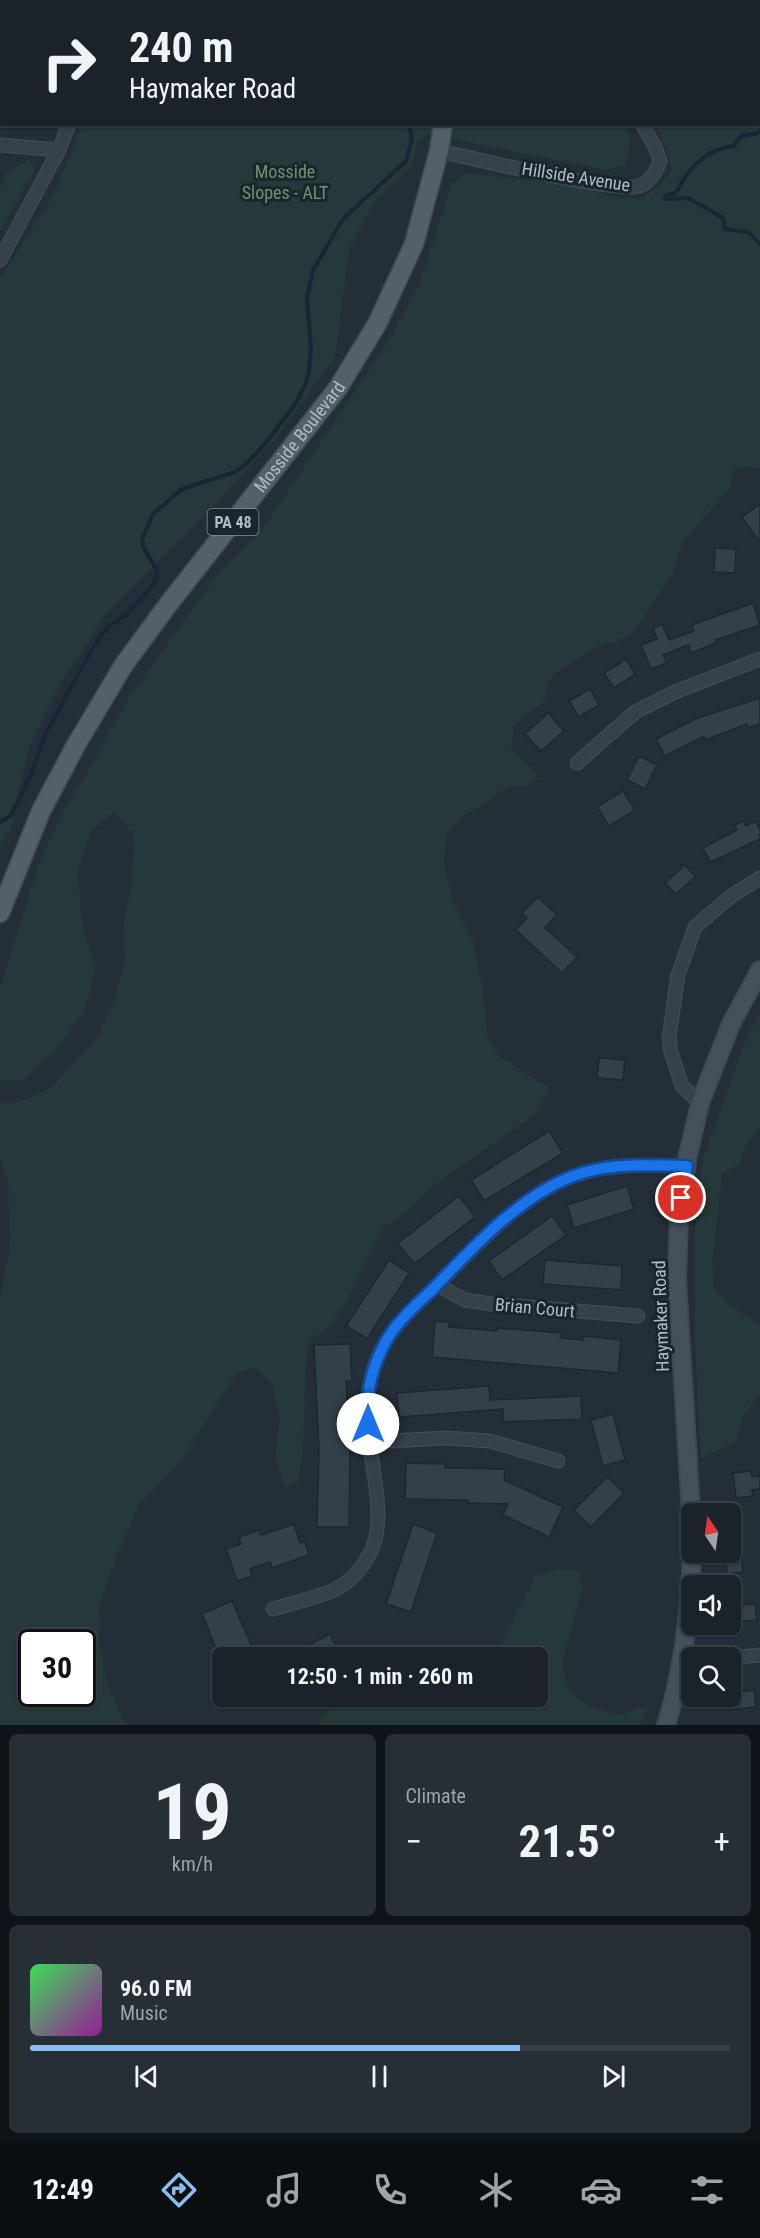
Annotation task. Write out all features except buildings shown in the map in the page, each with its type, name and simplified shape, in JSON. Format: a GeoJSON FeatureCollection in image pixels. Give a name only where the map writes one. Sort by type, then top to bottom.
{"type":"FeatureCollection","features":[{"type":"Feature","properties":{"kind":"main road","name":"Mosside Boulevard"},"geometry":{"type":"LineString","coordinates":[[0,913],[41,811],[76,745],[123,666],[167,606],[338,388],[377,324],[414,244],[439,151],[443,126]]}},
{"type":"Feature","properties":{"kind":"main road","name":"Haymaker Road"},"geometry":{"type":"LineString","coordinates":[[690,1503],[677,1280],[679,1215],[700,1103],[730,1024],[760,970]]}},
{"type":"Feature","properties":{"kind":"main road"},"geometry":{"type":"LineString","coordinates":[[688,1647],[692,1563]]}},
{"type":"Feature","properties":{"kind":"main road"},"geometry":{"type":"LineString","coordinates":[[666,1725],[681,1679]]}},
{"type":"Feature","properties":{"kind":"street"},"geometry":{"type":"LineString","coordinates":[[0,260],[59,150],[68,126]]}},
{"type":"Feature","properties":{"kind":"street","name":"Hillside Avenue"},"geometry":{"type":"LineString","coordinates":[[439,151],[586,182],[628,188],[639,187],[648,181],[660,161],[643,126]]}},
{"type":"Feature","properties":{"kind":"street"},"geometry":{"type":"LineString","coordinates":[[0,145],[59,150]]}},
{"type":"Feature","properties":{"kind":"street"},"geometry":{"type":"LineString","coordinates":[[578,763],[635,712],[675,692],[760,659]]}},
{"type":"Feature","properties":{"kind":"street"},"geometry":{"type":"LineString","coordinates":[[700,1103],[682,1086],[671,1052],[669,1038],[678,975],[695,927],[731,896],[760,878]]}},
{"type":"Feature","properties":{"kind":"street"},"geometry":{"type":"LineString","coordinates":[[273,1609],[339,1588],[357,1572],[370,1555],[377,1536],[377,1515],[366,1406],[370,1378],[385,1343],[403,1319],[499,1222],[551,1187],[582,1173],[621,1166],[687,1166]]}},
{"type":"Feature","properties":{"kind":"street","name":"Brian Court"},"geometry":{"type":"LineString","coordinates":[[437,1284],[465,1300],[638,1316]]}},
{"type":"Feature","properties":{"kind":"street"},"geometry":{"type":"LineString","coordinates":[[370,1442],[446,1438],[490,1441],[558,1461]]}},
{"type":"Feature","properties":{"kind":"street"},"geometry":{"type":"LineString","coordinates":[[741,1657],[760,1655]]}},
{"type":"Feature","properties":{"kind":"green space","name":"Mosside Slopes - ALT"},"geometry":{"type":"Polygon","coordinates":[[[82,126],[623,126],[631,139],[626,165],[606,170],[428,134],[417,143],[411,167],[374,203],[349,249],[335,357],[273,442],[106,614],[60,684],[29,748],[11,827],[0,847],[0,278],[54,195],[82,126]]]}},
{"type":"Feature","properties":{"kind":"green space"},"geometry":{"type":"Polygon","coordinates":[[[655,126],[760,126],[760,468],[736,467],[728,491],[683,541],[673,573],[636,629],[619,641],[600,645],[555,673],[547,686],[544,702],[514,725],[511,749],[531,767],[539,779],[528,786],[508,786],[485,804],[463,816],[447,834],[444,863],[453,902],[474,943],[488,1038],[499,1056],[550,1088],[536,1114],[434,1185],[408,1211],[383,1228],[332,1324],[312,1339],[306,1357],[303,1450],[298,1483],[284,1486],[275,1457],[280,1419],[272,1384],[255,1367],[237,1372],[181,1461],[139,1504],[99,1606],[100,1643],[107,1684],[126,1725],[0,1725],[0,1297],[10,1250],[8,1181],[0,1159],[0,1103],[16,1103],[51,1088],[98,1037],[113,1003],[125,960],[124,922],[132,881],[134,835],[114,812],[91,831],[78,870],[82,926],[96,966],[84,1012],[52,1054],[23,1081],[0,1080],[0,989],[37,869],[60,817],[128,699],[215,578],[266,524],[390,339],[420,282],[452,184],[464,173],[564,184],[618,198],[643,198],[659,186],[672,171],[666,148],[655,126]]]}},
{"type":"Feature","properties":{"kind":"green space"},"geometry":{"type":"Polygon","coordinates":[[[29,160],[35,170],[0,231],[0,189],[6,172],[29,160]]]}},
{"type":"Feature","properties":{"kind":"green space"},"geometry":{"type":"Polygon","coordinates":[[[760,1013],[760,1127],[747,1144],[738,1165],[722,1175],[712,1262],[714,1288],[732,1307],[760,1325],[760,1394],[743,1416],[736,1442],[701,1458],[695,1342],[695,1230],[703,1159],[745,1042],[760,1013]]]}},
{"type":"Feature","properties":{"kind":"green space"},"geometry":{"type":"Polygon","coordinates":[[[560,1569],[579,1571],[582,1588],[562,1664],[569,1691],[590,1707],[620,1715],[648,1706],[640,1725],[318,1725],[332,1707],[548,1707],[548,1647],[503,1647],[503,1640],[536,1576],[560,1569]]]}},
{"type":"Feature","properties":{"kind":"waterway"},"geometry":{"type":"LineString","coordinates":[[0,822],[11,815],[31,775],[45,735],[95,644],[109,626],[126,615],[153,585],[157,575],[142,539],[153,514],[182,489],[232,473],[243,467],[265,444],[296,403],[309,371],[311,349],[307,297],[313,270],[343,219],[406,161],[412,139],[409,126]]}},
{"type":"Feature","properties":{"kind":"waterway"},"geometry":{"type":"LineString","coordinates":[[665,199],[666,195],[676,193],[692,168],[707,155],[734,146],[741,136],[760,131]]}},
{"type":"Feature","properties":{"kind":"waterway"},"geometry":{"type":"LineString","coordinates":[[665,199],[688,198],[723,218],[725,229],[748,232],[760,244]]}},
{"type":"Feature","properties":{"kind":"route"},"geometry":{"type":"LineString","coordinates":[[368,1424],[366,1406],[370,1378],[385,1343],[403,1319],[499,1222],[551,1187],[582,1173],[621,1166],[687,1166],[681,1198]]}}]}
